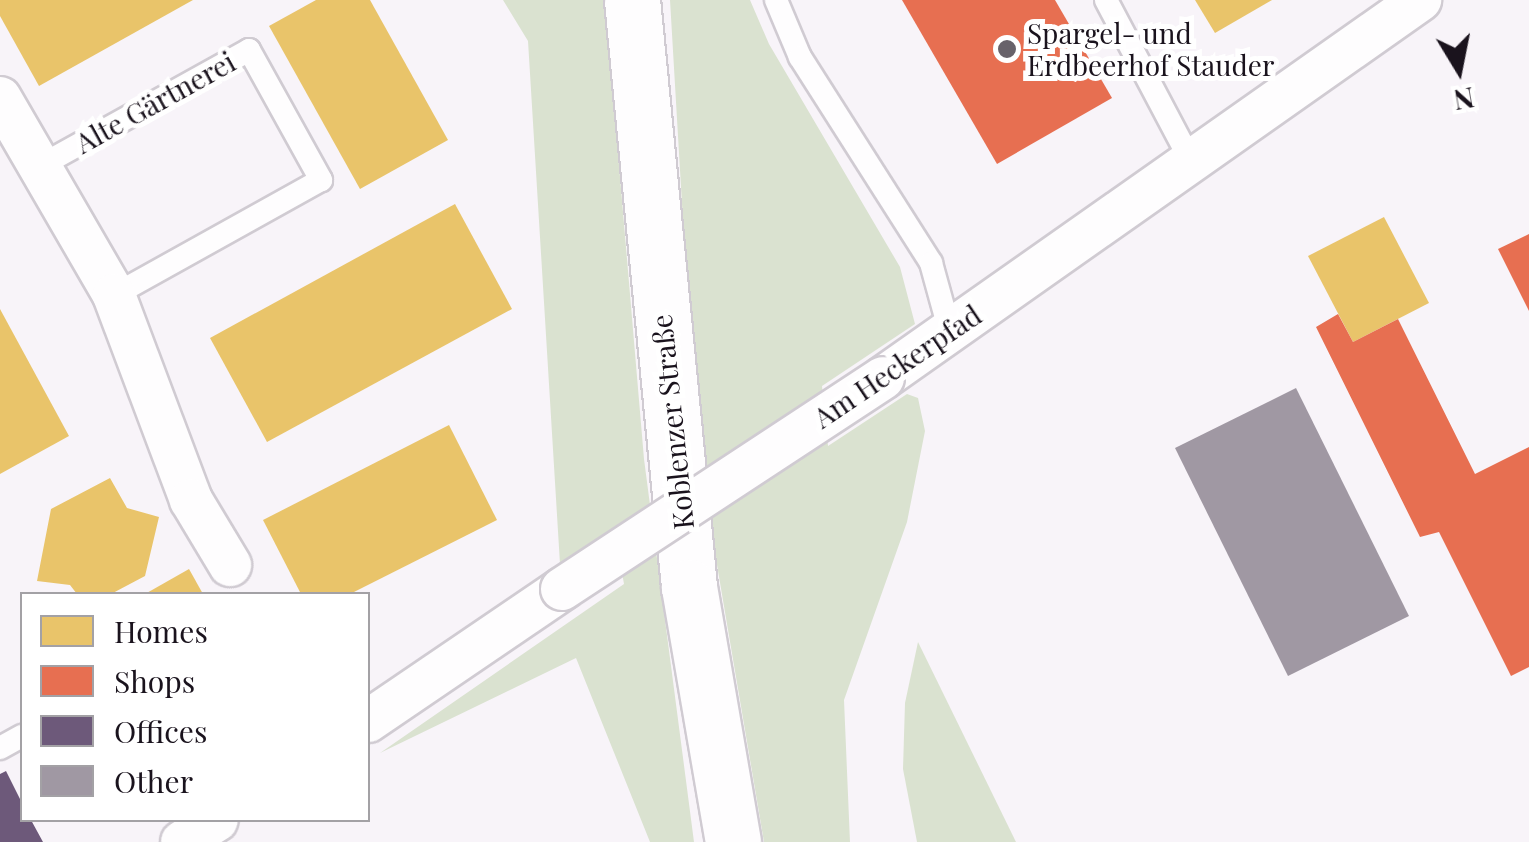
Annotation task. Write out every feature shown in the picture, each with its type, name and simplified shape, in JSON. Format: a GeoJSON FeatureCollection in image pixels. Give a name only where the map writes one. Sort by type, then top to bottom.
{"type":"FeatureCollection","features":[{"type":"Feature","properties":{"kind":"main road","name":"Koblenzer Straße"},"geometry":{"type":"LineString","coordinates":[[632,0],[687,568],[733,842]]}},
{"type":"Feature","properties":{"kind":"street","name":"Am Heckerpfad"},"geometry":{"type":"LineString","coordinates":[[370,721],[883,378],[1420,0]]}},
{"type":"Feature","properties":{"kind":"street"},"geometry":{"type":"LineString","coordinates":[[0,98],[114,295],[191,500],[230,565]]}},
{"type":"Feature","properties":{"kind":"street"},"geometry":{"type":"LineString","coordinates":[[182,842],[214,822]]}},
{"type":"Feature","properties":{"kind":"lane"},"geometry":{"type":"LineString","coordinates":[[776,0],[800,57],[931,263],[950,332]]}},
{"type":"Feature","properties":{"kind":"lane"},"geometry":{"type":"LineString","coordinates":[[1106,0],[1192,161]]}},
{"type":"Feature","properties":{"kind":"lane","name":"Alte Gärtnerei"},"geometry":{"type":"LineString","coordinates":[[40,166],[249,50],[321,180],[114,295]]}},
{"type":"Feature","properties":{"kind":"green space"},"geometry":{"type":"Polygon","coordinates":[[[503,0],[605,0],[644,459],[694,842],[650,842],[576,658],[380,753],[624,584],[614,528],[560,564],[528,41],[503,0]]]}},
{"type":"Feature","properties":{"kind":"green space"},"geometry":{"type":"Polygon","coordinates":[[[670,0],[750,0],[769,44],[900,267],[915,324],[822,386],[828,446],[907,394],[918,398],[925,431],[907,522],[844,700],[850,842],[764,842],[717,565],[690,340],[670,0]]]}},
{"type":"Feature","properties":{"kind":"green space"},"geometry":{"type":"Polygon","coordinates":[[[918,642],[1016,842],[917,842],[903,769],[905,703],[918,642]]]}},
{"type":"Feature","properties":{"kind":"building: Homes"},"geometry":{"type":"Polygon","coordinates":[[[0,0],[193,0],[39,86],[0,16],[0,0]]]}},
{"type":"Feature","properties":{"kind":"building: Homes"},"geometry":{"type":"Polygon","coordinates":[[[316,0],[370,0],[448,140],[360,189],[269,26],[316,0]]]}},
{"type":"Feature","properties":{"kind":"building: Homes"},"geometry":{"type":"Polygon","coordinates":[[[1195,0],[1272,0],[1215,33],[1195,0]]]}},
{"type":"Feature","properties":{"kind":"building: Homes"},"geometry":{"type":"Polygon","coordinates":[[[455,204],[512,309],[267,442],[210,338],[455,204]]]}},
{"type":"Feature","properties":{"kind":"building: Homes"},"geometry":{"type":"Polygon","coordinates":[[[1384,217],[1429,303],[1353,342],[1308,256],[1384,217]]]}},
{"type":"Feature","properties":{"kind":"building: Homes"},"geometry":{"type":"Polygon","coordinates":[[[0,309],[69,436],[0,474],[0,309]]]}},
{"type":"Feature","properties":{"kind":"building: Homes"},"geometry":{"type":"Polygon","coordinates":[[[449,425],[497,520],[354,592],[300,592],[263,520],[449,425]]]}},
{"type":"Feature","properties":{"kind":"building: Homes"},"geometry":{"type":"Polygon","coordinates":[[[110,478],[127,508],[159,517],[145,576],[115,592],[75,592],[70,585],[37,581],[51,509],[110,478]]]}},
{"type":"Feature","properties":{"kind":"building: Homes"},"geometry":{"type":"Polygon","coordinates":[[[189,569],[202,592],[149,592],[189,569]]]}},
{"type":"Feature","properties":{"kind":"building: Shops","name":"Spargel- und Erdbeerhof Stauder"},"geometry":{"type":"Polygon","coordinates":[[[902,0],[1055,0],[1112,98],[997,164],[902,0]]]}},
{"type":"Feature","properties":{"kind":"building: Shops"},"geometry":{"type":"Polygon","coordinates":[[[1529,234],[1529,311],[1498,249],[1529,234]]]}},
{"type":"Feature","properties":{"kind":"building: Shops"},"geometry":{"type":"Polygon","coordinates":[[[1338,314],[1353,342],[1398,319],[1475,474],[1529,447],[1529,667],[1511,676],[1439,532],[1420,537],[1316,327],[1338,314]]]}},
{"type":"Feature","properties":{"kind":"building: Offices"},"geometry":{"type":"Polygon","coordinates":[[[6,771],[20,799],[20,822],[32,822],[43,842],[0,842],[0,774],[6,771]]]}},
{"type":"Feature","properties":{"kind":"building: Other"},"geometry":{"type":"Polygon","coordinates":[[[1296,388],[1409,616],[1288,676],[1175,448],[1296,388]]]}},
{"type":"Feature","properties":{"kind":"place","name":"Spargel- und Erdbeerhof Stauder"},"geometry":{"type":"Point","coordinates":[1007,49]}}]}
